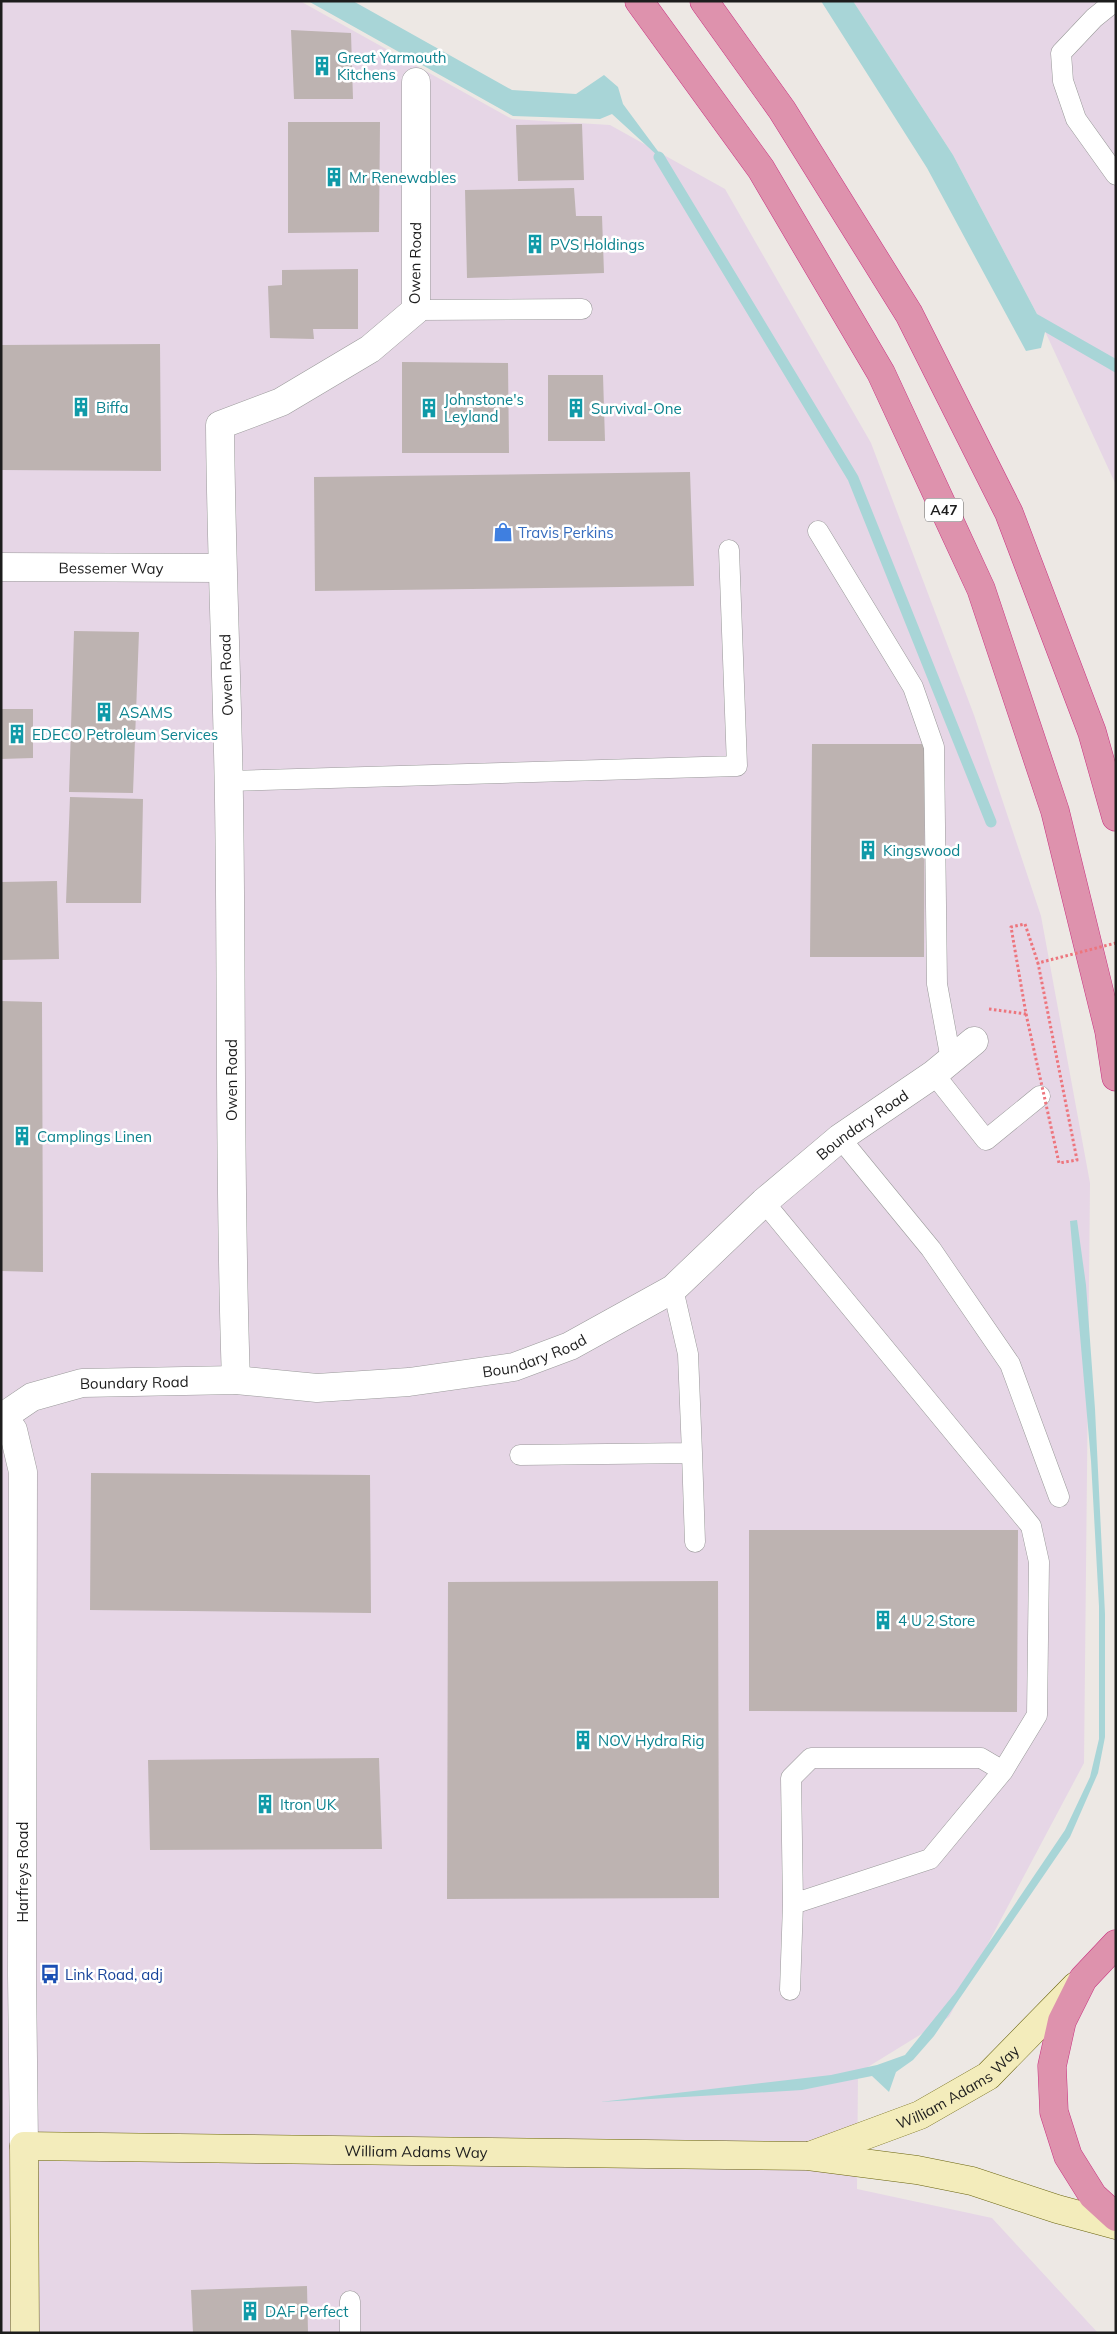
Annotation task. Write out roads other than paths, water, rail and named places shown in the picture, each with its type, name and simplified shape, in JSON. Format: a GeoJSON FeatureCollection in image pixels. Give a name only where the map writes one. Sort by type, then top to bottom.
{"type":"FeatureCollection","features":[{"type":"Feature","properties":{"kind":"highway","name":"A47"},"geometry":{"type":"LineString","coordinates":[[639,1],[761,169],[881,374],[981,589],[1055,811],[1109,1031],[1116,1077]]}},
{"type":"Feature","properties":{"kind":"highway"},"geometry":{"type":"LineString","coordinates":[[704,1],[782,110],[909,314],[1009,512],[1092,732],[1116,818]]}},
{"type":"Feature","properties":{"kind":"highway"},"geometry":{"type":"LineString","coordinates":[[1114,1942],[1083,1979],[1062,2021],[1052,2066],[1054,2112],[1068,2156],[1093,2196],[1116,2217]]}},
{"type":"Feature","properties":{"kind":"street","name":"Owen Road"},"geometry":{"type":"LineString","coordinates":[[236,1380],[232,1275],[228,781],[220,425],[280,402],[370,349],[416,310],[416,82]]}},
{"type":"Feature","properties":{"kind":"street","name":"Bessemer Way"},"geometry":{"type":"LineString","coordinates":[[1,567],[222,568]]}},
{"type":"Feature","properties":{"kind":"street","name":"Boundary Road"},"geometry":{"type":"LineString","coordinates":[[2,1415],[32,1397],[82,1383],[236,1380],[317,1388],[409,1382],[514,1368],[570,1346],[673,1289],[764,1202],[840,1138],[942,1067],[974,1041]]}},
{"type":"Feature","properties":{"kind":"street","name":"Harfreys Road"},"geometry":{"type":"LineString","coordinates":[[2,1415],[13,1430],[23,1472],[22,1975],[25,2333]]}},
{"type":"Feature","properties":{"kind":"street","name":"William Adams Way"},"geometry":{"type":"LineString","coordinates":[[808,2156],[920,2115],[988,2076],[1083,1979]]}},
{"type":"Feature","properties":{"kind":"street","name":"William Adams Way"},"geometry":{"type":"LineString","coordinates":[[24,2146],[808,2156],[917,2170],[972,2181],[1057,2209],[1116,2225]]}},
{"type":"Feature","properties":{"kind":"lane"},"geometry":{"type":"LineString","coordinates":[[1115,1],[1094,18],[1061,53],[1063,81],[1076,118],[1116,175]]}},
{"type":"Feature","properties":{"kind":"lane"},"geometry":{"type":"LineString","coordinates":[[416,310],[582,309]]}},
{"type":"Feature","properties":{"kind":"lane"},"geometry":{"type":"LineString","coordinates":[[818,531],[913,687],[934,747],[937,984],[942,1067],[986,1140],[1040,1096]]}},
{"type":"Feature","properties":{"kind":"lane"},"geometry":{"type":"LineString","coordinates":[[228,781],[736,766],[729,550]]}},
{"type":"Feature","properties":{"kind":"lane"},"geometry":{"type":"LineString","coordinates":[[840,1138],[930,1249],[1010,1364],[1059,1497]]}},
{"type":"Feature","properties":{"kind":"lane"},"geometry":{"type":"LineString","coordinates":[[764,1202],[1031,1526],[1039,1562],[1036,1715],[1003,1771],[930,1859],[793,1904]]}},
{"type":"Feature","properties":{"kind":"lane"},"geometry":{"type":"LineString","coordinates":[[673,1289],[688,1354],[695,1542]]}},
{"type":"Feature","properties":{"kind":"lane"},"geometry":{"type":"LineString","coordinates":[[520,1455],[692,1453]]}},
{"type":"Feature","properties":{"kind":"lane"},"geometry":{"type":"LineString","coordinates":[[790,1990],[793,1904],[790,1778],[811,1758],[981,1758],[1003,1771]]}},
{"type":"Feature","properties":{"kind":"lane"},"geometry":{"type":"LineString","coordinates":[[350,2301],[350,2333]]}},
{"type":"Feature","properties":{"kind":"water"},"geometry":{"type":"Polygon","coordinates":[[[308,1],[353,1],[512,90],[576,94],[604,75],[618,87],[623,104],[660,154],[659,157],[612,114],[600,119],[513,116],[308,1]]]}},
{"type":"Feature","properties":{"kind":"water"},"geometry":{"type":"Polygon","coordinates":[[[821,1],[853,1],[953,155],[1037,314],[1116,359],[1116,373],[1045,332],[1041,348],[1026,351],[927,168],[821,1]]]}},
{"type":"Feature","properties":{"kind":"water"},"geometry":{"type":"Polygon","coordinates":[[[1077,1220],[1086,1285],[1095,1409],[1105,1614],[1105,1737],[1098,1773],[1070,1837],[934,2036],[913,2060],[896,2072],[889,2092],[872,2076],[802,2090],[600,2102],[831,2075],[877,2065],[905,2055],[955,1993],[1065,1830],[1090,1777],[1099,1739],[1099,1606],[1091,1461],[1070,1221],[1077,1220]]]}},
{"type":"Feature","properties":{"kind":"waterway"},"geometry":{"type":"LineString","coordinates":[[659,157],[853,478],[991,822]]}},
{"type":"Feature","properties":{"kind":"place","name":"Great Yarmouth Kitchens"},"geometry":{"type":"Point","coordinates":[322,66]}},
{"type":"Feature","properties":{"kind":"place","name":"Mr Renewables"},"geometry":{"type":"Point","coordinates":[334,177]}},
{"type":"Feature","properties":{"kind":"place","name":"PVS Holdings"},"geometry":{"type":"Point","coordinates":[535,244]}},
{"type":"Feature","properties":{"kind":"place","name":"Biffa"},"geometry":{"type":"Point","coordinates":[81,407]}},
{"type":"Feature","properties":{"kind":"place","name":"Johnstone's Leyland"},"geometry":{"type":"Point","coordinates":[429,408]}},
{"type":"Feature","properties":{"kind":"place","name":"Survival-One"},"geometry":{"type":"Point","coordinates":[576,408]}},
{"type":"Feature","properties":{"kind":"place","name":"Travis Perkins"},"geometry":{"type":"Point","coordinates":[503,532]}},
{"type":"Feature","properties":{"kind":"place","name":"ASAMS"},"geometry":{"type":"Point","coordinates":[104,712]}},
{"type":"Feature","properties":{"kind":"place","name":"EDECO Petroleum Services"},"geometry":{"type":"Point","coordinates":[17,734]}},
{"type":"Feature","properties":{"kind":"place","name":"Kingswood"},"geometry":{"type":"Point","coordinates":[868,850]}},
{"type":"Feature","properties":{"kind":"place","name":"Camplings Linen"},"geometry":{"type":"Point","coordinates":[22,1136]}},
{"type":"Feature","properties":{"kind":"place","name":"4 U 2 Store"},"geometry":{"type":"Point","coordinates":[883,1620]}},
{"type":"Feature","properties":{"kind":"place","name":"NOV Hydra Rig"},"geometry":{"type":"Point","coordinates":[583,1740]}},
{"type":"Feature","properties":{"kind":"place","name":"Itron UK"},"geometry":{"type":"Point","coordinates":[265,1804]}},
{"type":"Feature","properties":{"kind":"place","name":"Link Road, adj"},"geometry":{"type":"Point","coordinates":[50,1974]}},
{"type":"Feature","properties":{"kind":"place","name":"DAF Perfect"},"geometry":{"type":"Point","coordinates":[250,2311]}}]}
